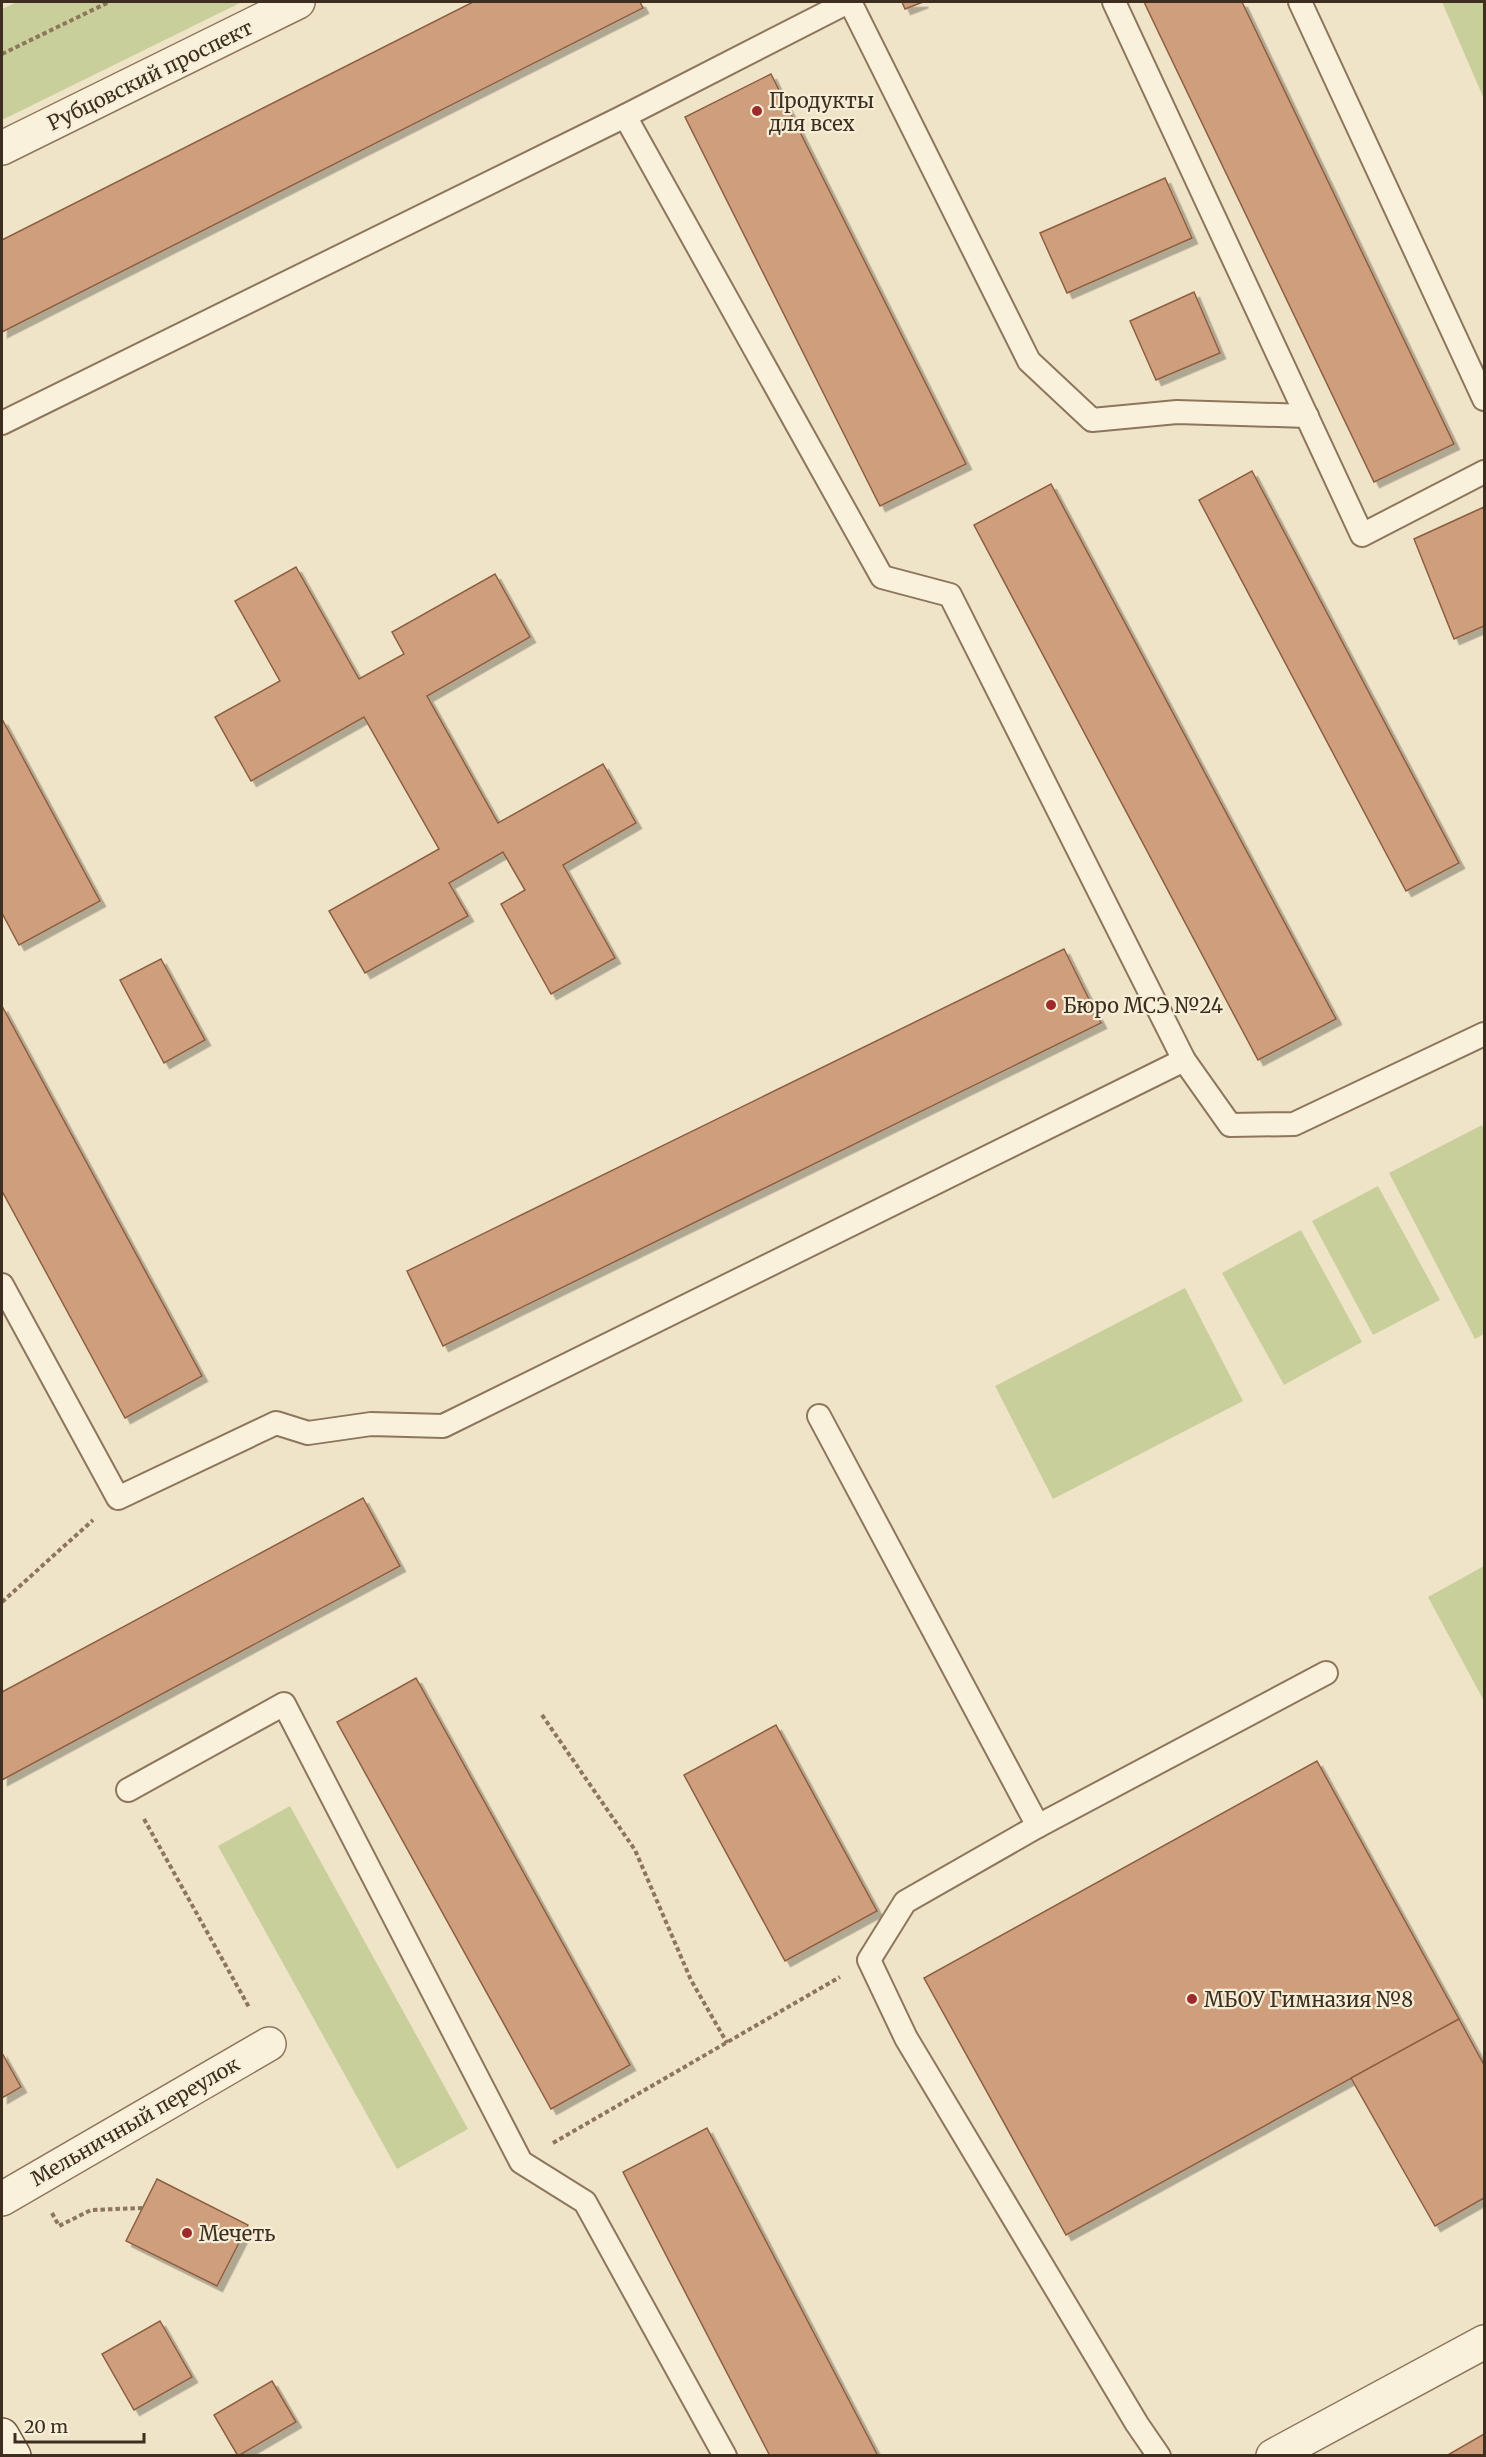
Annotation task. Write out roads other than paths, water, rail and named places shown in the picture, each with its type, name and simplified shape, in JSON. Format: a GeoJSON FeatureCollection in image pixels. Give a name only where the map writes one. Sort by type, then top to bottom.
{"type":"FeatureCollection","features":[{"type":"Feature","properties":{"kind":"street","name":"Рубцовский проспект"},"geometry":{"type":"LineString","coordinates":[[2,148],[298,2]]}},
{"type":"Feature","properties":{"kind":"street","name":"Мельничный переулок"},"geometry":{"type":"LineString","coordinates":[[2,2199],[269,2044]]}},
{"type":"Feature","properties":{"kind":"street"},"geometry":{"type":"LineString","coordinates":[[1274,2456],[1485,2342]]}},
{"type":"Feature","properties":{"kind":"street"},"geometry":{"type":"LineString","coordinates":[[2,2435],[14,2456]]}},
{"type":"Feature","properties":{"kind":"lane"},"geometry":{"type":"LineString","coordinates":[[2,423],[625,116],[849,2],[1029,361],[1092,420],[1177,412],[1307,416]]}},
{"type":"Feature","properties":{"kind":"lane"},"geometry":{"type":"LineString","coordinates":[[1114,2],[1362,534],[1485,472]]}},
{"type":"Feature","properties":{"kind":"lane"},"geometry":{"type":"LineString","coordinates":[[1300,2],[1485,399]]}},
{"type":"Feature","properties":{"kind":"lane"},"geometry":{"type":"LineString","coordinates":[[625,116],[882,577],[950,595],[1184,1060],[1230,1125],[1294,1124],[1485,1034]]}},
{"type":"Feature","properties":{"kind":"lane"},"geometry":{"type":"LineString","coordinates":[[2,1285],[118,1498],[276,1423],[308,1433],[371,1424],[443,1426],[1184,1060]]}},
{"type":"Feature","properties":{"kind":"lane"},"geometry":{"type":"LineString","coordinates":[[819,1416],[1038,1826]]}},
{"type":"Feature","properties":{"kind":"lane"},"geometry":{"type":"LineString","coordinates":[[1160,2456],[1137,2424],[906,2038],[869,1960],[905,1902],[1038,1826],[1326,1673]]}},
{"type":"Feature","properties":{"kind":"lane"},"geometry":{"type":"LineString","coordinates":[[128,1790],[284,1704],[521,2162],[585,2202],[725,2456]]}},
{"type":"Feature","properties":{"kind":"place","name":"Продукты для всех"},"geometry":{"type":"Point","coordinates":[757,111]}},
{"type":"Feature","properties":{"kind":"place","name":"Бюро МСЭ №24"},"geometry":{"type":"Point","coordinates":[1051,1005]}},
{"type":"Feature","properties":{"kind":"place","name":"МБОУ Гимназия №8"},"geometry":{"type":"Point","coordinates":[1192,1999]}},
{"type":"Feature","properties":{"kind":"place","name":"Мечеть"},"geometry":{"type":"Point","coordinates":[187,2233]}}]}
